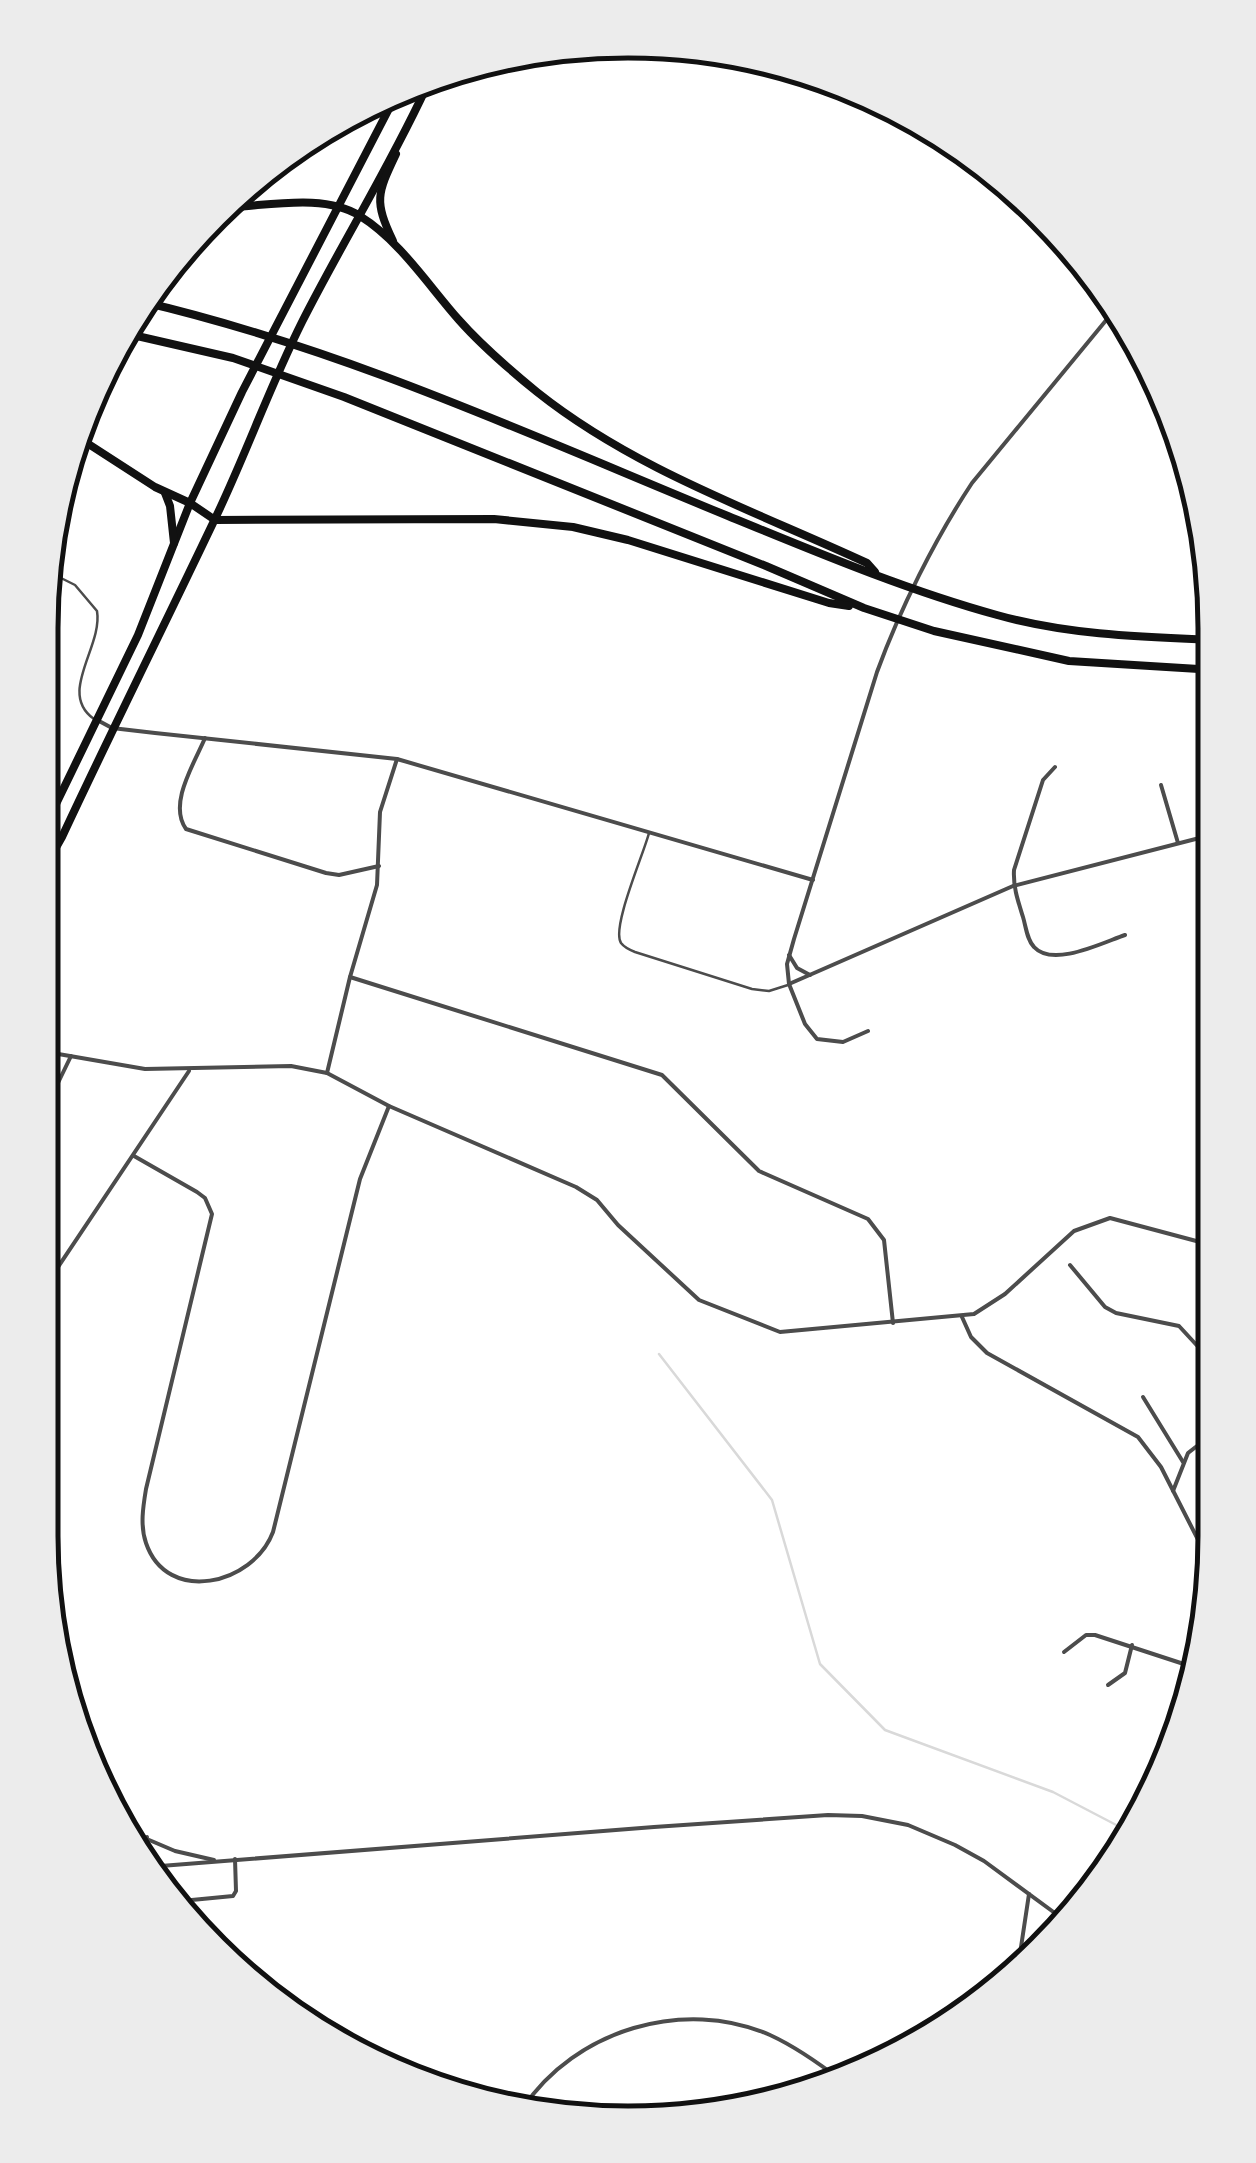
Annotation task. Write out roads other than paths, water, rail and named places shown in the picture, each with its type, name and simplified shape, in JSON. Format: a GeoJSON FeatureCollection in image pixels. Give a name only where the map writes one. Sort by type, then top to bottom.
{"type":"FeatureCollection","features":[{"type":"Feature","properties":{"kind":"highway"},"geometry":{"type":"LineString","coordinates":[[395,245],[378,202],[380,186],[422,96]]}},
{"type":"Feature","properties":{"kind":"highway"},"geometry":{"type":"LineString","coordinates":[[58,799],[138,634],[190,503],[242,392],[388,111]]}},
{"type":"Feature","properties":{"kind":"highway"},"geometry":{"type":"LineString","coordinates":[[58,844],[215,520],[263,402],[304,318],[396,154]]}},
{"type":"Feature","properties":{"kind":"highway"},"geometry":{"type":"LineString","coordinates":[[244,207],[338,205],[360,216],[395,245],[462,323],[541,395],[648,462],[867,563],[878,575]]}},
{"type":"Feature","properties":{"kind":"highway"},"geometry":{"type":"LineString","coordinates":[[158,306],[255,331],[355,366],[878,575],[998,616],[1053,627],[1198,639]]}},
{"type":"Feature","properties":{"kind":"highway"},"geometry":{"type":"LineString","coordinates":[[138,336],[234,358],[344,397],[864,608],[996,647],[1069,660],[1198,669]]}},
{"type":"Feature","properties":{"kind":"highway"},"geometry":{"type":"LineString","coordinates":[[89,443],[215,520],[494,519],[572,527],[628,540],[828,603],[864,608]]}},
{"type":"Feature","properties":{"kind":"highway"},"geometry":{"type":"LineString","coordinates":[[164,492],[170,506],[174,542]]}},
{"type":"Feature","properties":{"kind":"street"},"geometry":{"type":"LineString","coordinates":[[868,1031],[843,1042],[817,1039],[789,984],[790,956],[886,644],[972,483],[1107,319]]}},
{"type":"Feature","properties":{"kind":"street"},"geometry":{"type":"LineString","coordinates":[[96,720],[112,728],[397,759],[813,880]]}},
{"type":"Feature","properties":{"kind":"street"},"geometry":{"type":"LineString","coordinates":[[204,738],[180,802],[186,829],[326,873],[339,875],[379,866]]}},
{"type":"Feature","properties":{"kind":"street"},"geometry":{"type":"LineString","coordinates":[[328,1073],[350,977],[378,885],[380,812],[397,759]]}},
{"type":"Feature","properties":{"kind":"street"},"geometry":{"type":"LineString","coordinates":[[1055,767],[1043,780],[1014,870],[1013,886],[1031,944],[1038,951],[1056,956],[1125,934]]}},
{"type":"Feature","properties":{"kind":"street"},"geometry":{"type":"LineString","coordinates":[[1161,786],[1178,843]]}},
{"type":"Feature","properties":{"kind":"street"},"geometry":{"type":"LineString","coordinates":[[789,984],[1013,886],[1198,838]]}},
{"type":"Feature","properties":{"kind":"street"},"geometry":{"type":"LineString","coordinates":[[790,956],[801,972],[811,975]]}},
{"type":"Feature","properties":{"kind":"street"},"geometry":{"type":"LineString","coordinates":[[350,977],[662,1075],[758,1171],[868,1220],[884,1240],[893,1323]]}},
{"type":"Feature","properties":{"kind":"street"},"geometry":{"type":"LineString","coordinates":[[58,1054],[145,1070],[291,1066],[328,1073],[389,1106],[576,1186],[596,1200],[680,1285],[714,1306],[780,1332],[962,1318],[985,1309],[1006,1294],[1074,1232],[1099,1220],[1122,1219],[1198,1241]]}},
{"type":"Feature","properties":{"kind":"street"},"geometry":{"type":"LineString","coordinates":[[58,1082],[71,1056]]}},
{"type":"Feature","properties":{"kind":"street"},"geometry":{"type":"LineString","coordinates":[[58,1268],[189,1071]]}},
{"type":"Feature","properties":{"kind":"street"},"geometry":{"type":"LineString","coordinates":[[134,1156],[198,1192],[212,1214],[146,1489],[142,1528],[147,1547],[157,1562],[184,1578],[212,1582],[243,1571],[268,1545],[273,1532],[360,1179],[389,1106]]}},
{"type":"Feature","properties":{"kind":"street"},"geometry":{"type":"LineString","coordinates":[[1070,1266],[1105,1307],[1116,1314],[1180,1326],[1198,1346]]}},
{"type":"Feature","properties":{"kind":"street"},"geometry":{"type":"LineString","coordinates":[[962,1318],[971,1337],[987,1353],[1138,1437],[1152,1452],[1198,1541]]}},
{"type":"Feature","properties":{"kind":"street"},"geometry":{"type":"LineString","coordinates":[[1143,1397],[1183,1462]]}},
{"type":"Feature","properties":{"kind":"street"},"geometry":{"type":"LineString","coordinates":[[1172,1493],[1183,1462],[1198,1445]]}},
{"type":"Feature","properties":{"kind":"street"},"geometry":{"type":"LineString","coordinates":[[1064,1652],[1090,1634],[1184,1664]]}},
{"type":"Feature","properties":{"kind":"street"},"geometry":{"type":"LineString","coordinates":[[1108,1685],[1126,1673],[1132,1646]]}},
{"type":"Feature","properties":{"kind":"street"},"geometry":{"type":"LineString","coordinates":[[164,1866],[809,1816],[862,1816],[884,1818],[931,1834],[984,1861],[1055,1913]]}},
{"type":"Feature","properties":{"kind":"street"},"geometry":{"type":"LineString","coordinates":[[146,1837],[175,1851],[218,1861]]}},
{"type":"Feature","properties":{"kind":"street"},"geometry":{"type":"LineString","coordinates":[[190,1900],[233,1896],[236,1859]]}},
{"type":"Feature","properties":{"kind":"street"},"geometry":{"type":"LineString","coordinates":[[1021,1948],[1029,1894]]}},
{"type":"Feature","properties":{"kind":"street"},"geometry":{"type":"LineString","coordinates":[[533,2098],[566,2060],[594,2042],[620,2032],[692,2019],[732,2023],[770,2035],[826,2069]]}},
{"type":"Feature","properties":{"kind":"lane"},"geometry":{"type":"LineString","coordinates":[[60,578],[75,585],[97,611],[97,635],[82,676],[79,702],[82,710],[96,720]]}},
{"type":"Feature","properties":{"kind":"lane"},"geometry":{"type":"LineString","coordinates":[[650,831],[622,918],[622,945],[752,989],[769,991],[789,984]]}},
{"type":"Feature","properties":{"kind":"waterway"},"geometry":{"type":"LineString","coordinates":[[659,1354],[772,1500],[820,1664],[885,1730],[1053,1792],[1118,1826]]}}]}
